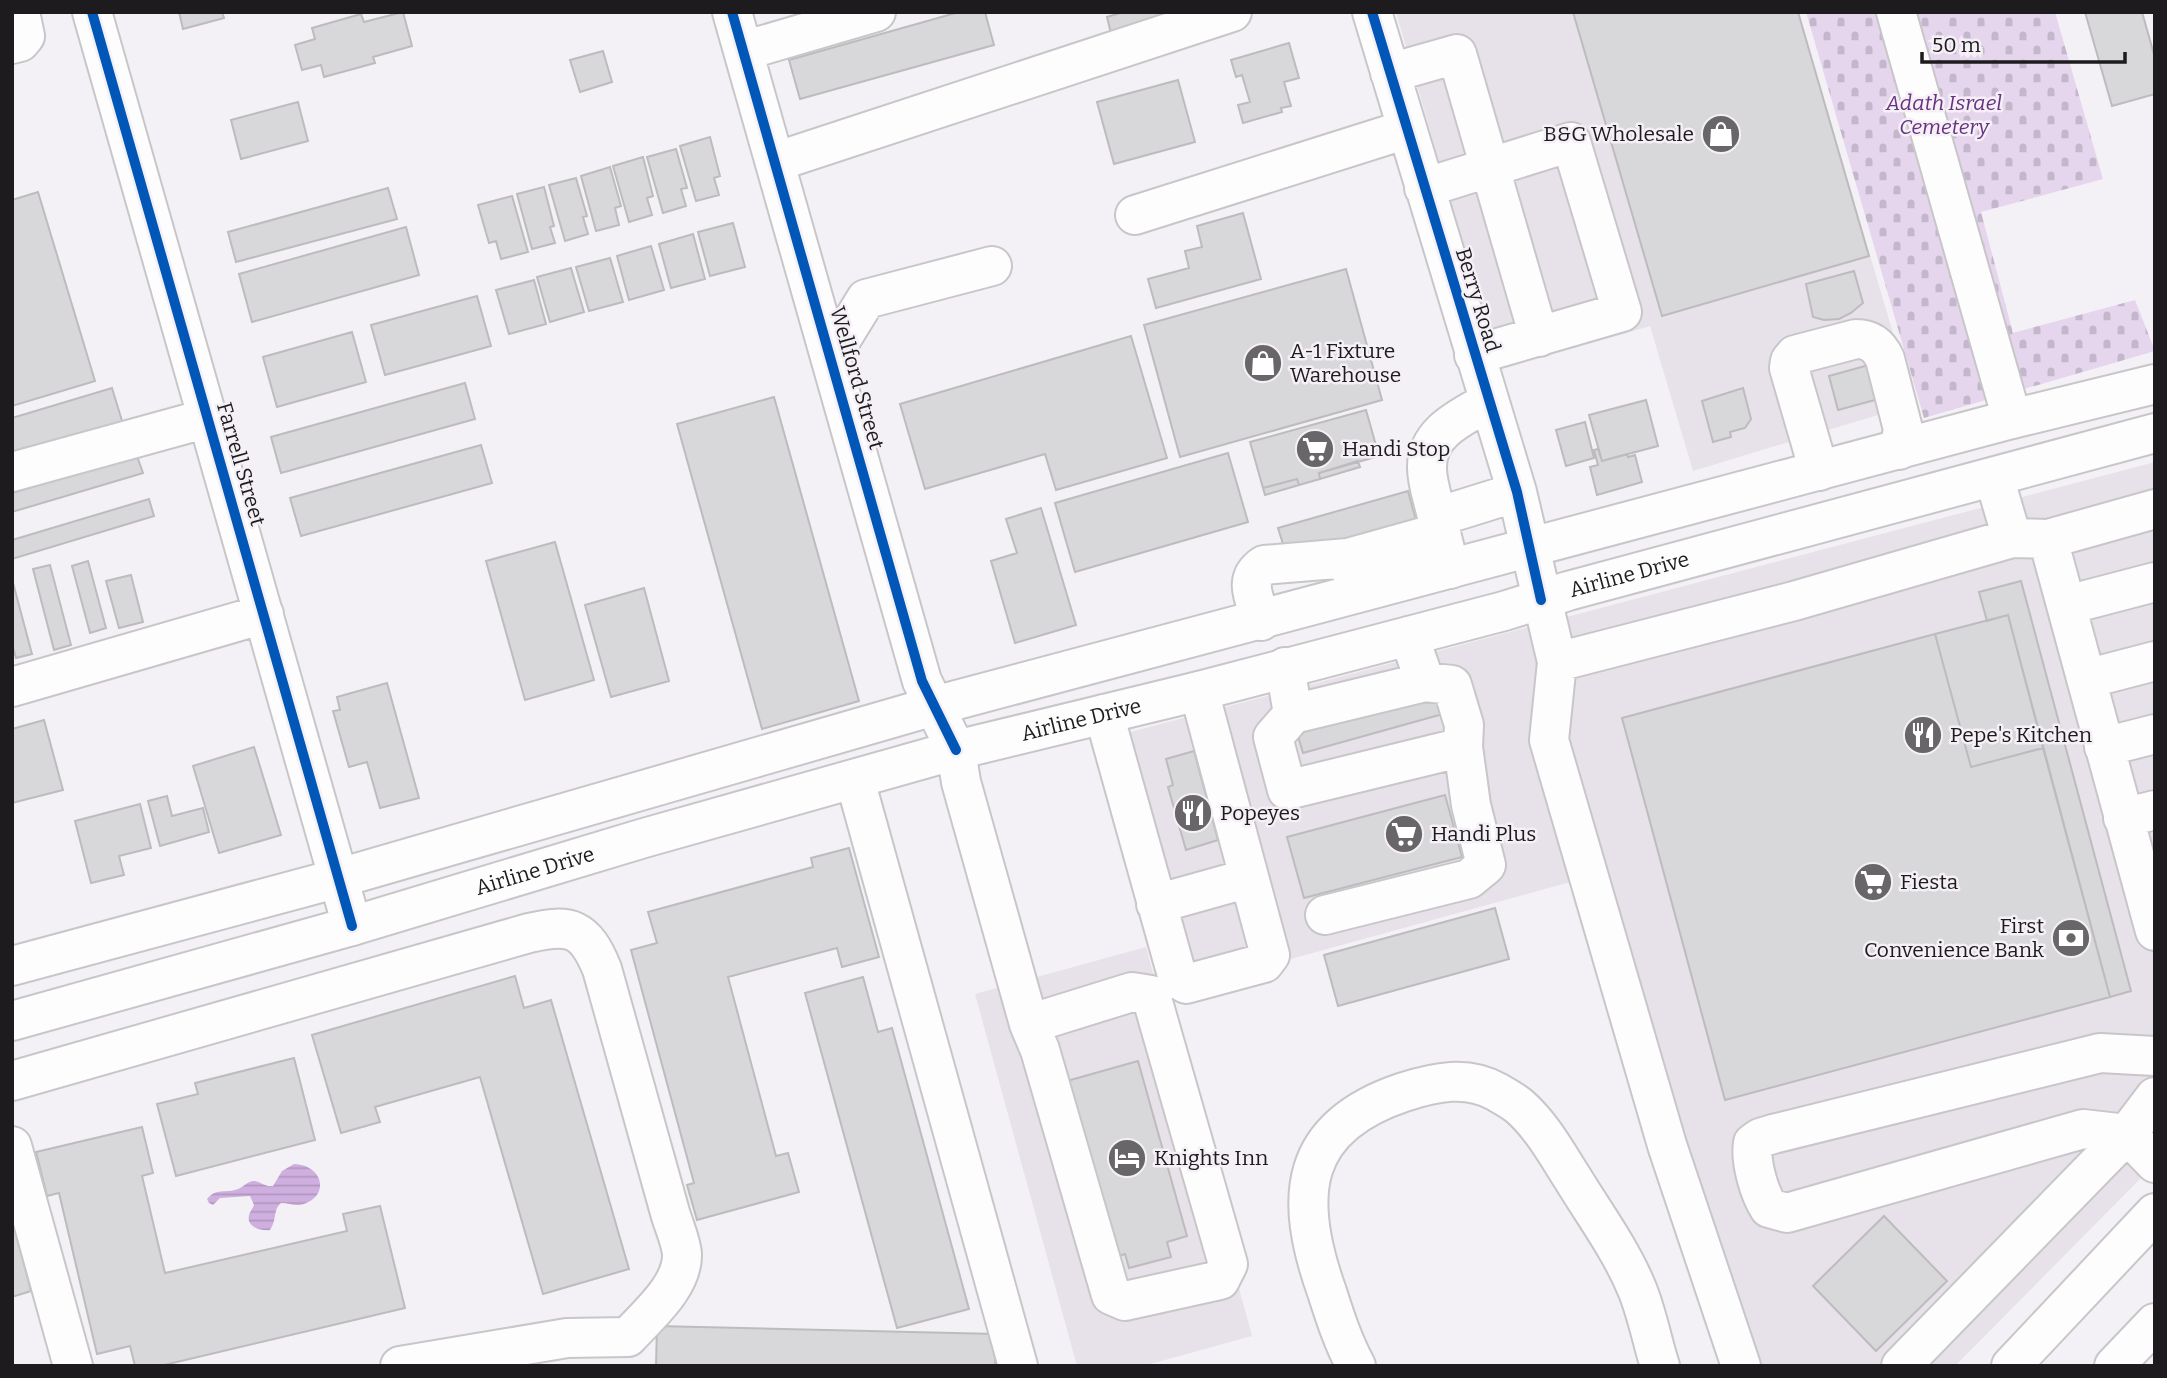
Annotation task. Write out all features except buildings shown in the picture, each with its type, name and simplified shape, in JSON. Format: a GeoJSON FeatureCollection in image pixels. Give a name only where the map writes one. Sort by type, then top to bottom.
{"type":"FeatureCollection","features":[{"type":"Feature","properties":{"kind":"main road"},"geometry":{"type":"LineString","coordinates":[[12,44],[20,42],[25,36],[20,12]]}},
{"type":"Feature","properties":{"kind":"main road","name":"Farrell Street"},"geometry":{"type":"LineString","coordinates":[[92,12],[352,926]]}},
{"type":"Feature","properties":{"kind":"main road","name":"Wellford Street"},"geometry":{"type":"LineString","coordinates":[[732,12],[922,681],[956,750],[961,782],[1029,1024],[1040,1051],[1111,1295],[1125,1301],[1220,1280],[1228,1264],[1151,995],[1132,992],[1029,1024]]}},
{"type":"Feature","properties":{"kind":"main road"},"geometry":{"type":"LineString","coordinates":[[743,51],[876,12]]}},
{"type":"Feature","properties":{"kind":"main road"},"geometry":{"type":"LineString","coordinates":[[775,162],[1231,12]]}},
{"type":"Feature","properties":{"kind":"main road","name":"Berry Road"},"geometry":{"type":"LineString","coordinates":[[1372,12],[1517,492],[1557,662]]}},
{"type":"Feature","properties":{"kind":"main road"},"geometry":{"type":"LineString","coordinates":[[1896,12],[2012,419]]}},
{"type":"Feature","properties":{"kind":"main road"},"geometry":{"type":"LineString","coordinates":[[1390,73],[1457,54],[1539,337]]}},
{"type":"Feature","properties":{"kind":"main road"},"geometry":{"type":"LineString","coordinates":[[1135,215],[1407,129]]}},
{"type":"Feature","properties":{"kind":"main road"},"geometry":{"type":"LineString","coordinates":[[1424,188],[1571,142],[1622,312],[1474,355]]}},
{"type":"Feature","properties":{"kind":"main road"},"geometry":{"type":"LineString","coordinates":[[831,356],[866,299],[992,266]]}},
{"type":"Feature","properties":{"kind":"main road"},"geometry":{"type":"LineString","coordinates":[[1819,471],[1788,368],[1795,355],[1863,339],[1880,349],[1885,359],[1903,429],[1899,450],[1912,500]]}},
{"type":"Feature","properties":{"kind":"main road"},"geometry":{"type":"LineString","coordinates":[[12,967],[339,878],[934,706],[2012,419],[2155,384]]}},
{"type":"Feature","properties":{"kind":"main road"},"geometry":{"type":"LineString","coordinates":[[1450,569],[1426,467],[1432,444],[1448,425],[1488,402]]}},
{"type":"Feature","properties":{"kind":"main road"},"geometry":{"type":"LineString","coordinates":[[12,472],[208,418]]}},
{"type":"Feature","properties":{"kind":"main road","name":"Airline Drive"},"geometry":{"type":"LineString","coordinates":[[12,1021],[352,926],[644,838],[956,750],[1409,636],[2155,433]]}},
{"type":"Feature","properties":{"kind":"main road"},"geometry":{"type":"LineString","coordinates":[[1994,477],[2067,605],[2104,747],[2139,814],[2155,931]]}},
{"type":"Feature","properties":{"kind":"main road"},"geometry":{"type":"LineString","coordinates":[[1261,621],[1250,582],[1253,572],[1264,565],[1348,558],[1439,525],[1517,492]]}},
{"type":"Feature","properties":{"kind":"main road"},"geometry":{"type":"LineString","coordinates":[[1741,1366],[1667,1145],[1549,740],[1557,662],[2030,538],[2155,509]]}},
{"type":"Feature","properties":{"kind":"main road"},"geometry":{"type":"LineString","coordinates":[[1348,558],[1357,594]]}},
{"type":"Feature","properties":{"kind":"main road"},"geometry":{"type":"LineString","coordinates":[[2067,605],[2155,582]]}},
{"type":"Feature","properties":{"kind":"main road"},"geometry":{"type":"LineString","coordinates":[[12,687],[264,614]]}},
{"type":"Feature","properties":{"kind":"main road"},"geometry":{"type":"LineString","coordinates":[[1409,636],[1425,682]]}},
{"type":"Feature","properties":{"kind":"main road"},"geometry":{"type":"LineString","coordinates":[[2086,679],[2155,661]]}},
{"type":"Feature","properties":{"kind":"main road"},"geometry":{"type":"LineString","coordinates":[[1285,667],[1293,714]]}},
{"type":"Feature","properties":{"kind":"main road"},"geometry":{"type":"LineString","coordinates":[[1325,915],[1469,879],[1486,865],[1471,805],[1463,747],[1464,725],[1452,685],[1425,682],[1293,714],[1273,737],[1287,790],[1463,747]]}},
{"type":"Feature","properties":{"kind":"main road"},"geometry":{"type":"LineString","coordinates":[[1104,714],[1178,979],[1186,984],[1264,963],[1270,955],[1199,691]]}},
{"type":"Feature","properties":{"kind":"main road"},"geometry":{"type":"LineString","coordinates":[[2104,747],[2155,734]]}},
{"type":"Feature","properties":{"kind":"main road"},"geometry":{"type":"LineString","coordinates":[[855,780],[1018,1366]]}},
{"type":"Feature","properties":{"kind":"main road"},"geometry":{"type":"LineString","coordinates":[[633,794],[644,838]]}},
{"type":"Feature","properties":{"kind":"main road"},"geometry":{"type":"LineString","coordinates":[[1156,904],[1249,878]]}},
{"type":"Feature","properties":{"kind":"main road"},"geometry":{"type":"LineString","coordinates":[[12,1081],[529,933],[568,928],[582,937],[594,950],[602,969],[682,1255],[677,1277],[621,1351],[567,1338],[400,1366]]}},
{"type":"Feature","properties":{"kind":"main road"},"geometry":{"type":"LineString","coordinates":[[2155,1056],[2100,1053],[1773,1134],[1754,1143],[1752,1152],[1764,1201],[1769,1208],[1787,1213],[2083,1129],[2127,1134],[2155,1163]]}},
{"type":"Feature","properties":{"kind":"main road"},"geometry":{"type":"LineString","coordinates":[[1356,1366],[1346,1347],[1320,1273],[1311,1238],[1307,1208],[1309,1177],[1319,1154],[1336,1132],[1356,1114],[1428,1084],[1456,1081],[1495,1090],[1519,1106],[1542,1132],[1622,1257],[1638,1291],[1660,1366]]}},
{"type":"Feature","properties":{"kind":"main road"},"geometry":{"type":"LineString","coordinates":[[1901,1366],[2127,1134],[2155,1097]]}},
{"type":"Feature","properties":{"kind":"main road"},"geometry":{"type":"LineString","coordinates":[[12,1146],[73,1366]]}},
{"type":"Feature","properties":{"kind":"main road"},"geometry":{"type":"LineString","coordinates":[[2011,1366],[2155,1213]]}},
{"type":"Feature","properties":{"kind":"main road"},"geometry":{"type":"LineString","coordinates":[[2114,1366],[2155,1323]]}},
{"type":"Feature","properties":{"kind":"shaded area"},"geometry":{"type":"Polygon","coordinates":[[[1396,12],[1798,12],[1914,404],[1693,471],[1650,326],[1499,370],[1396,12]]]}},
{"type":"Feature","properties":{"kind":"shaded area"},"geometry":{"type":"Polygon","coordinates":[[[2155,462],[2155,1161],[1955,1366],[1722,1366],[1581,879],[1164,994],[1096,741],[2155,462]]]}},
{"type":"Feature","properties":{"kind":"shaded area"},"geometry":{"type":"Polygon","coordinates":[[[1146,947],[1252,1336],[1143,1366],[1077,1366],[975,994],[1146,947]]]}},
{"type":"Feature","properties":{"kind":"shaded area"},"geometry":{"type":"Polygon","coordinates":[[[294,1164],[311,1169],[320,1181],[320,1188],[312,1200],[304,1204],[281,1203],[270,1230],[259,1229],[250,1223],[249,1215],[254,1205],[250,1196],[220,1198],[213,1205],[207,1199],[214,1193],[234,1190],[253,1181],[273,1186],[282,1171],[294,1164]]]}},
{"type":"Feature","properties":{"kind":"green space","name":"Adath Israel Cemetery"},"geometry":{"type":"Polygon","coordinates":[[[1806,12],[2055,12],[2103,179],[1981,212],[2013,333],[2135,300],[2155,351],[1924,418],[1806,12]]]}},
{"type":"Feature","properties":{"kind":"cycle path"},"geometry":{"type":"LineString","coordinates":[[92,12],[352,926]]}},
{"type":"Feature","properties":{"kind":"cycle path"},"geometry":{"type":"LineString","coordinates":[[732,12],[922,681],[956,750]]}},
{"type":"Feature","properties":{"kind":"cycle path"},"geometry":{"type":"LineString","coordinates":[[1372,12],[1517,492],[1541,600]]}},
{"type":"Feature","properties":{"kind":"place","name":"B&G Wholesale"},"geometry":{"type":"Point","coordinates":[1721,134]}},
{"type":"Feature","properties":{"kind":"place","name":"A-1 Fixture Warehouse"},"geometry":{"type":"Point","coordinates":[1263,363]}},
{"type":"Feature","properties":{"kind":"place","name":"Handi Stop"},"geometry":{"type":"Point","coordinates":[1315,449]}},
{"type":"Feature","properties":{"kind":"place","name":"Pepe's Kitchen"},"geometry":{"type":"Point","coordinates":[1923,735]}},
{"type":"Feature","properties":{"kind":"place","name":"Popeyes"},"geometry":{"type":"Point","coordinates":[1193,813]}},
{"type":"Feature","properties":{"kind":"place","name":"Handi Plus"},"geometry":{"type":"Point","coordinates":[1404,834]}},
{"type":"Feature","properties":{"kind":"place","name":"Fiesta"},"geometry":{"type":"Point","coordinates":[1873,882]}},
{"type":"Feature","properties":{"kind":"place","name":"First Convenience Bank"},"geometry":{"type":"Point","coordinates":[2071,938]}},
{"type":"Feature","properties":{"kind":"place","name":"Knights Inn"},"geometry":{"type":"Point","coordinates":[1127,1158]}}]}
